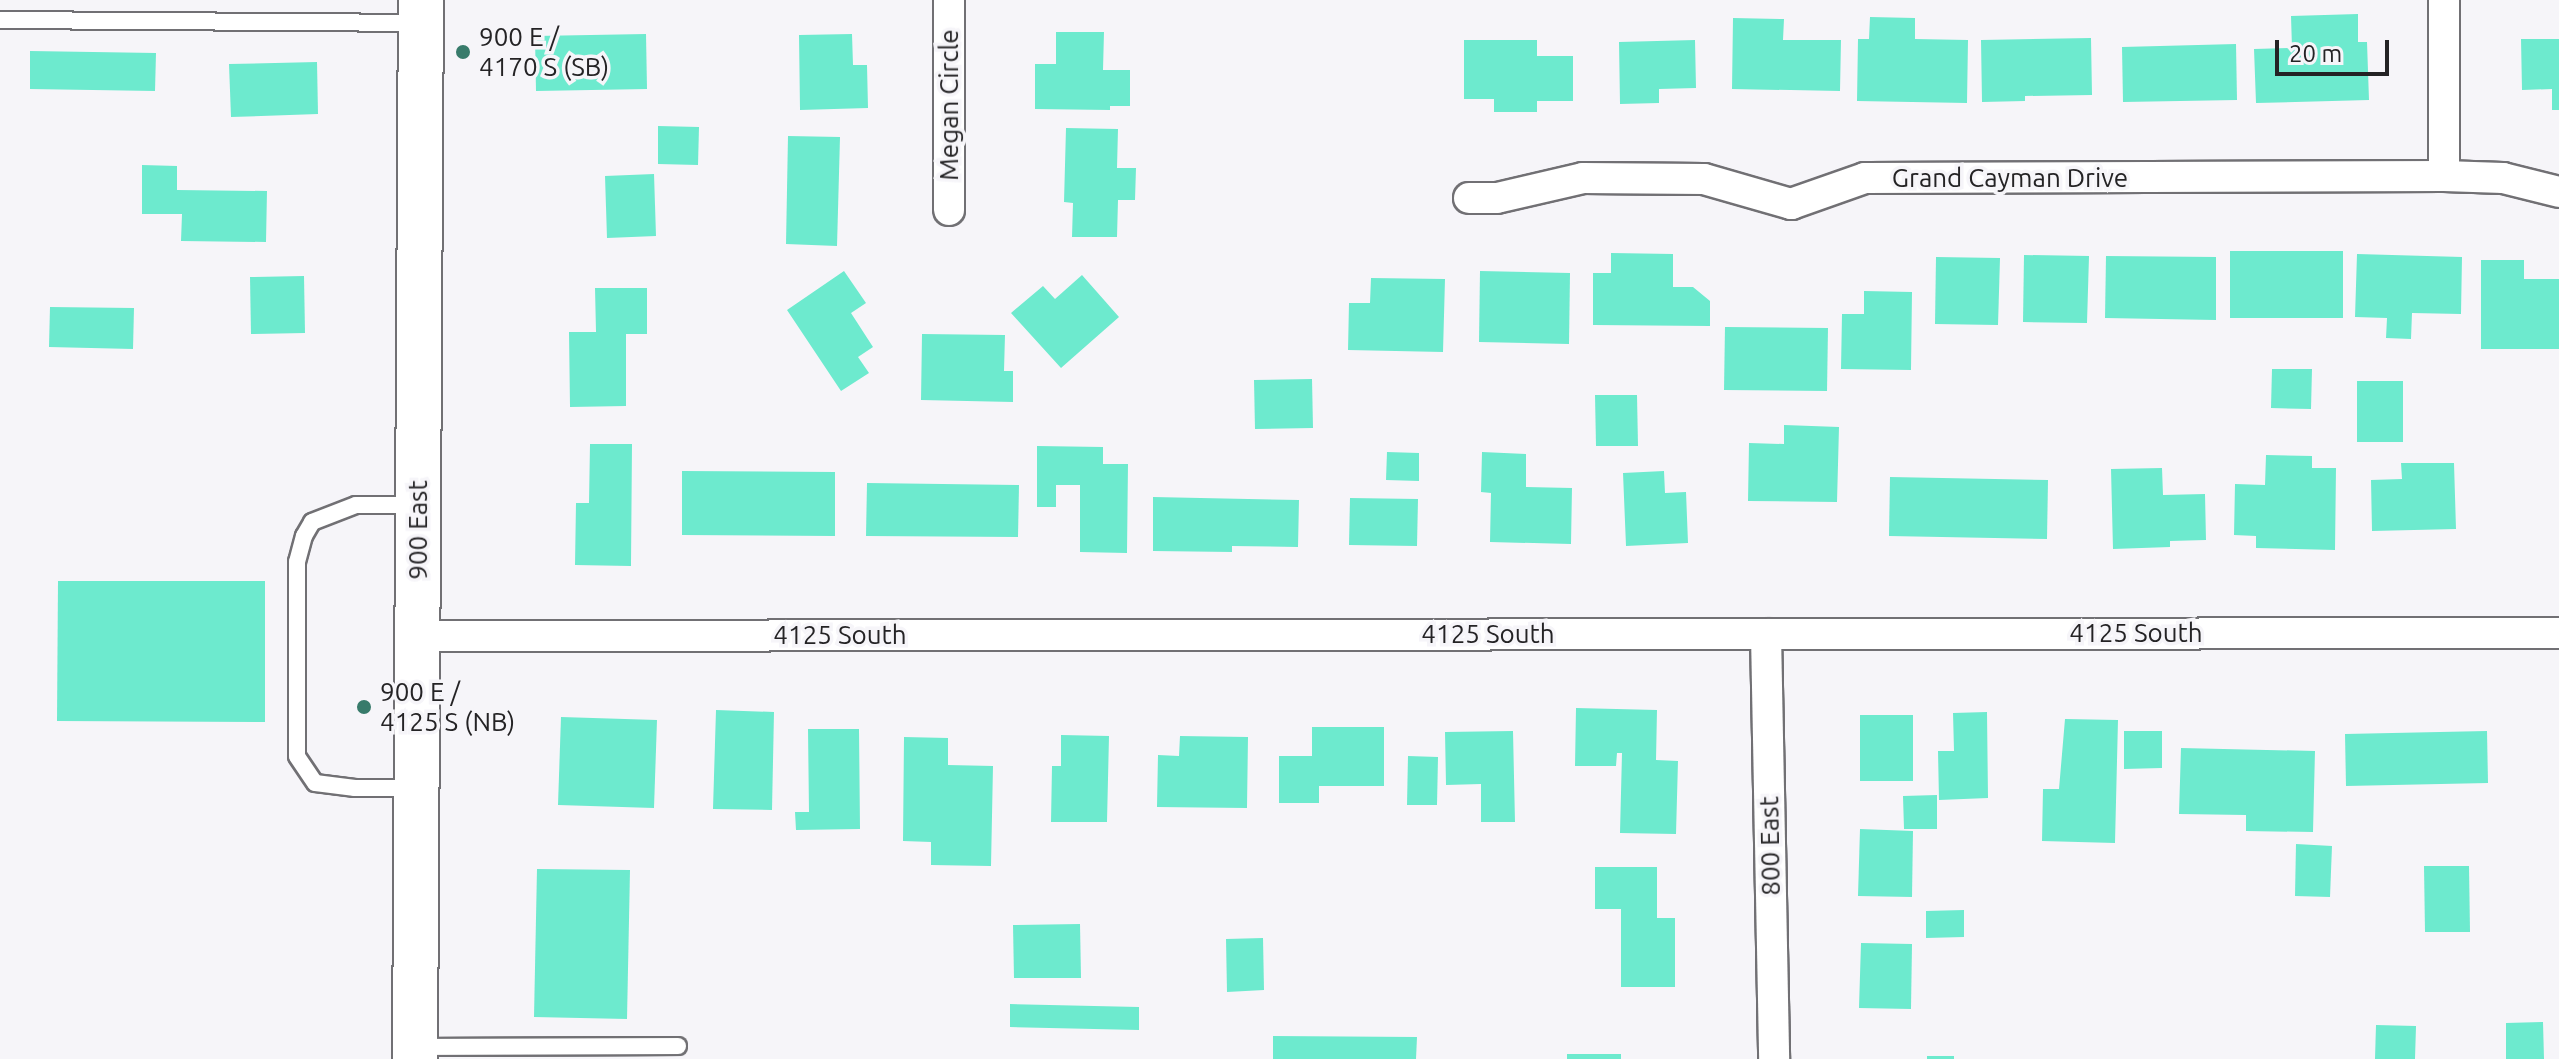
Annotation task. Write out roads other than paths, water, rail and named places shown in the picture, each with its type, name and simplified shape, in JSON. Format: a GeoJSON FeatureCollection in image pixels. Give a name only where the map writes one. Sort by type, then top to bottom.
{"type":"FeatureCollection","features":[{"type":"Feature","properties":{"kind":"main road","name":"900 East"},"geometry":{"type":"LineString","coordinates":[[415,1053],[421,11]]}},
{"type":"Feature","properties":{"kind":"street","name":"Megan Circle"},"geometry":{"type":"LineString","coordinates":[[949,0],[949,210]]}},
{"type":"Feature","properties":{"kind":"street"},"geometry":{"type":"LineString","coordinates":[[2444,0],[2444,176]]}},
{"type":"Feature","properties":{"kind":"street","name":"Grand Cayman Drive"},"geometry":{"type":"LineString","coordinates":[[1469,198],[1497,198],[1583,178],[1704,179],[1791,204],[1865,178],[2444,176],[2503,178],[2559,192]]}},
{"type":"Feature","properties":{"kind":"street","name":"4125 South"},"geometry":{"type":"LineString","coordinates":[[417,636],[2559,633]]}},
{"type":"Feature","properties":{"kind":"street","name":"800 East"},"geometry":{"type":"LineString","coordinates":[[1766,634],[1774,1059]]}},
{"type":"Feature","properties":{"kind":"lane"},"geometry":{"type":"LineString","coordinates":[[0,20],[421,11]]}},
{"type":"Feature","properties":{"kind":"lane"},"geometry":{"type":"LineString","coordinates":[[418,505],[356,505],[312,522],[304,536],[297,562],[297,756],[315,783],[355,788],[418,788]]}},
{"type":"Feature","properties":{"kind":"lane"},"geometry":{"type":"LineString","coordinates":[[415,1053],[678,1046]]}},
{"type":"Feature","properties":{"kind":"place","name":"900 E / 4170 S (SB)"},"geometry":{"type":"Point","coordinates":[463,52]}},
{"type":"Feature","properties":{"kind":"place","name":"900 E / 4125 S (NB)"},"geometry":{"type":"Point","coordinates":[364,707]}}]}
